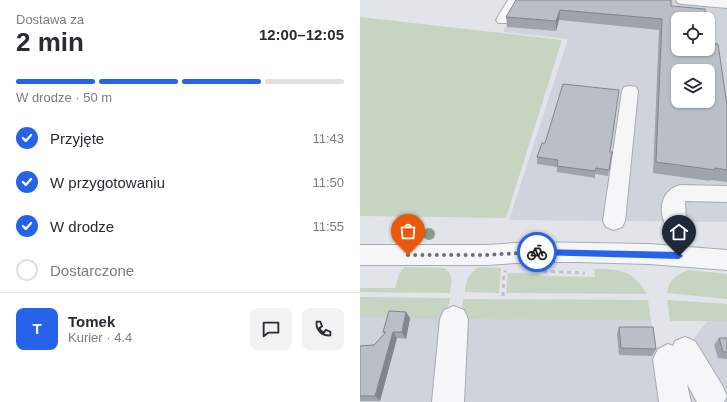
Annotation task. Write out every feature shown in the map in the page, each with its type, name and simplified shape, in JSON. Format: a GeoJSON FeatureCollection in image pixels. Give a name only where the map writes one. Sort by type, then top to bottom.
{"type":"FeatureCollection","features":[{"type":"Feature","properties":{"kind":"street"},"geometry":{"type":"LineString","coordinates":[[503,20],[514,0]]}},
{"type":"Feature","properties":{"kind":"street"},"geometry":{"type":"LineString","coordinates":[[682,0],[726,4],[727,18]]}},
{"type":"Feature","properties":{"kind":"street"},"geometry":{"type":"LineString","coordinates":[[614,221],[630,91]]}},
{"type":"Feature","properties":{"kind":"street"},"geometry":{"type":"LineString","coordinates":[[675,222],[673,201],[675,196],[680,193],[727,194]]}},
{"type":"Feature","properties":{"kind":"street"},"geometry":{"type":"LineString","coordinates":[[360,255],[478,256],[531,252],[611,253],[727,260]]}},
{"type":"Feature","properties":{"kind":"street"},"geometry":{"type":"LineString","coordinates":[[448,402],[454,319]]}},
{"type":"Feature","properties":{"kind":"street"},"geometry":{"type":"LineString","coordinates":[[675,402],[677,355],[716,398]]}},
{"type":"Feature","properties":{"kind":"path"},"geometry":{"type":"LineString","coordinates":[[503,296],[504,273],[507,268]]}},
{"type":"Feature","properties":{"kind":"shaded area"},"geometry":{"type":"Polygon","coordinates":[[[519,0],[727,0],[727,222],[509,220],[568,39],[503,32],[519,0]]]}},
{"type":"Feature","properties":{"kind":"shaded area"},"geometry":{"type":"Polygon","coordinates":[[[360,317],[651,321],[657,359],[679,359],[707,321],[727,321],[727,402],[360,402],[360,317]]]}},
{"type":"Feature","properties":{"kind":"green space"},"geometry":{"type":"Polygon","coordinates":[[[360,17],[562,40],[506,218],[360,216],[360,17]]]}},
{"type":"Feature","properties":{"kind":"green space"},"geometry":{"type":"Polygon","coordinates":[[[404,267],[444,268],[451,276],[452,282],[450,293],[360,292],[360,288],[395,288],[399,274],[404,267]]]}},
{"type":"Feature","properties":{"kind":"green space"},"geometry":{"type":"Polygon","coordinates":[[[479,267],[501,268],[499,293],[465,292],[468,278],[472,272],[479,267]]]}},
{"type":"Feature","properties":{"kind":"green space"},"geometry":{"type":"Polygon","coordinates":[[[594,269],[625,272],[642,286],[647,294],[506,293],[508,273],[539,274],[540,276],[595,277],[594,269]]]}},
{"type":"Feature","properties":{"kind":"green space"},"geometry":{"type":"Polygon","coordinates":[[[689,270],[727,274],[727,299],[667,293],[671,281],[680,274],[689,270]]]}},
{"type":"Feature","properties":{"kind":"green space"},"geometry":{"type":"Polygon","coordinates":[[[360,297],[450,298],[446,319],[360,317],[360,297]]]}},
{"type":"Feature","properties":{"kind":"green space"},"geometry":{"type":"Polygon","coordinates":[[[463,299],[648,300],[651,321],[461,319],[463,299]]]}},
{"type":"Feature","properties":{"kind":"green space"},"geometry":{"type":"Polygon","coordinates":[[[667,300],[727,304],[727,321],[670,321],[667,300]]]}},
{"type":"Feature","properties":{"kind":"building"},"geometry":{"type":"Polygon","coordinates":[[[516,0],[671,0],[671,6],[705,9],[705,12],[671,12],[671,56],[715,56],[715,44],[718,44],[727,105],[727,170],[715,168],[715,170],[656,162],[662,19],[560,10],[556,21],[506,17],[516,0]]]}},
{"type":"Feature","properties":{"kind":"building"},"geometry":{"type":"Polygon","coordinates":[[[563,84],[619,90],[610,152],[612,152],[609,170],[596,168],[595,171],[557,166],[558,160],[537,157],[542,143],[545,143],[563,84]]]}},
{"type":"Feature","properties":{"kind":"building"},"geometry":{"type":"Polygon","coordinates":[[[389,311],[406,312],[402,332],[393,332],[375,396],[360,396],[360,346],[374,345],[386,332],[383,332],[389,311]]]}},
{"type":"Feature","properties":{"kind":"building"},"geometry":{"type":"Polygon","coordinates":[[[619,327],[653,327],[656,349],[621,348],[619,327]]]}},
{"type":"Feature","properties":{"kind":"building"},"geometry":{"type":"Polygon","coordinates":[[[719,338],[727,338],[727,352],[723,352],[719,338]]]}},
{"type":"Feature","properties":{"kind":"way so far"},"geometry":{"type":"LineString","coordinates":[[408,255],[486,255],[537,252]]}},
{"type":"Feature","properties":{"kind":"route"},"geometry":{"type":"LineString","coordinates":[[537,252],[679,256]]}}]}
